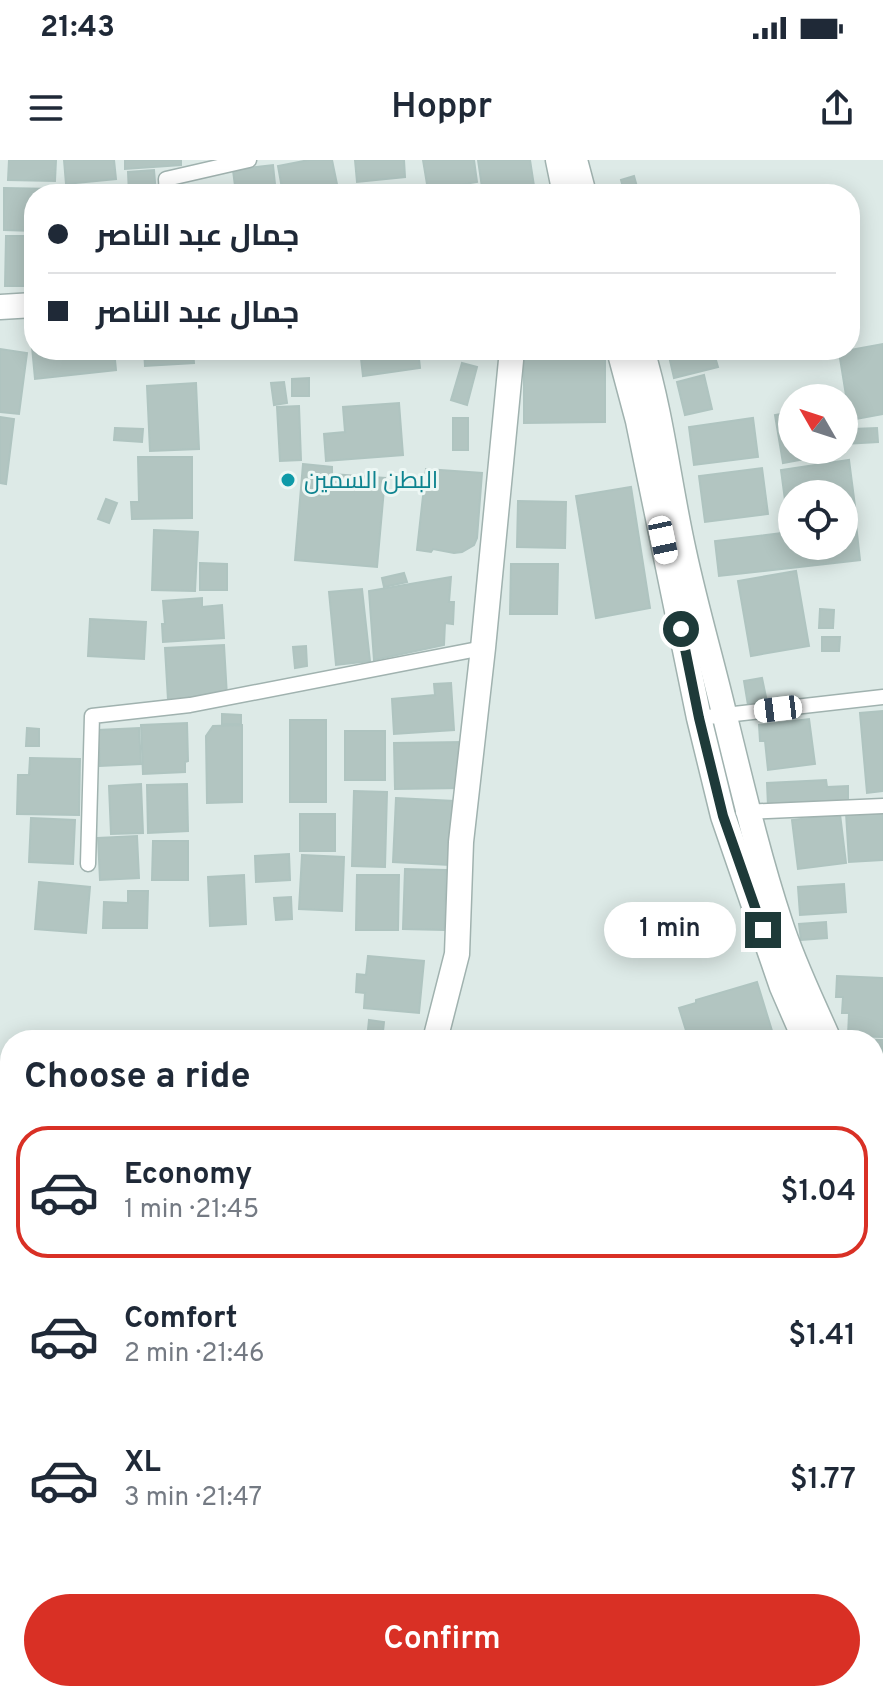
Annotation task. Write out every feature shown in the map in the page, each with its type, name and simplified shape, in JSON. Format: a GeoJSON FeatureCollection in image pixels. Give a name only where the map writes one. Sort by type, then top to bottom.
{"type":"FeatureCollection","features":[{"type":"Feature","properties":{"kind":"street"},"geometry":{"type":"LineString","coordinates":[[558,160],[563,184]]}},
{"type":"Feature","properties":{"kind":"street"},"geometry":{"type":"LineString","coordinates":[[575,160],[581,184]]}},
{"type":"Feature","properties":{"kind":"street"},"geometry":{"type":"LineString","coordinates":[[0,307],[24,306]]}},
{"type":"Feature","properties":{"kind":"street"},"geometry":{"type":"LineString","coordinates":[[438,1030],[457,954],[461,842],[511,360]]}},
{"type":"Feature","properties":{"kind":"street"},"geometry":{"type":"LineString","coordinates":[[622,360],[638,421],[699,718],[735,814],[825,1030]]}},
{"type":"Feature","properties":{"kind":"street"},"geometry":{"type":"LineString","coordinates":[[645,360],[660,419],[700,624],[725,715],[735,814],[782,987],[801,1030]]}},
{"type":"Feature","properties":{"kind":"lane"},"geometry":{"type":"LineString","coordinates":[[166,184],[166,179],[249,160]]}},
{"type":"Feature","properties":{"kind":"lane"},"geometry":{"type":"LineString","coordinates":[[88,864],[92,716],[190,705],[483,648]]}},
{"type":"Feature","properties":{"kind":"lane"},"geometry":{"type":"LineString","coordinates":[[699,718],[883,697]]}},
{"type":"Feature","properties":{"kind":"lane"},"geometry":{"type":"LineString","coordinates":[[735,814],[883,806]]}},
{"type":"Feature","properties":{"kind":"building"},"geometry":{"type":"Polygon","coordinates":[[[9,160],[56,160],[55,181],[8,180],[9,160]]]}},
{"type":"Feature","properties":{"kind":"building"},"geometry":{"type":"Polygon","coordinates":[[[64,160],[114,160],[116,179],[66,184],[64,160]]]}},
{"type":"Feature","properties":{"kind":"building"},"geometry":{"type":"Polygon","coordinates":[[[125,160],[181,160],[181,165],[125,169],[125,160]]]}},
{"type":"Feature","properties":{"kind":"building"},"geometry":{"type":"Polygon","coordinates":[[[309,160],[332,160],[337,184],[281,184],[278,166],[309,160]]]}},
{"type":"Feature","properties":{"kind":"building"},"geometry":{"type":"Polygon","coordinates":[[[355,160],[404,160],[405,177],[357,182],[355,160]]]}},
{"type":"Feature","properties":{"kind":"building"},"geometry":{"type":"Polygon","coordinates":[[[423,160],[474,160],[477,182],[427,184],[423,160]]]}},
{"type":"Feature","properties":{"kind":"building"},"geometry":{"type":"Polygon","coordinates":[[[478,160],[530,160],[534,184],[482,184],[478,160]]]}},
{"type":"Feature","properties":{"kind":"building"},"geometry":{"type":"Polygon","coordinates":[[[273,165],[275,184],[235,184],[233,170],[273,165]]]}},
{"type":"Feature","properties":{"kind":"building"},"geometry":{"type":"Polygon","coordinates":[[[154,170],[155,184],[129,184],[128,172],[154,170]]]}},
{"type":"Feature","properties":{"kind":"building"},"geometry":{"type":"Polygon","coordinates":[[[634,176],[636,184],[622,184],[621,180],[634,176]]]}},
{"type":"Feature","properties":{"kind":"building"},"geometry":{"type":"Polygon","coordinates":[[[4,188],[24,188],[24,231],[4,230],[4,188]]]}},
{"type":"Feature","properties":{"kind":"building"},"geometry":{"type":"Polygon","coordinates":[[[6,236],[24,236],[24,286],[5,286],[6,236]]]}},
{"type":"Feature","properties":{"kind":"building"},"geometry":{"type":"Polygon","coordinates":[[[883,344],[883,414],[858,419],[858,384],[844,384],[840,360],[860,360],[860,348],[883,344]]]}},
{"type":"Feature","properties":{"kind":"building"},"geometry":{"type":"Polygon","coordinates":[[[0,349],[24,353],[26,360],[19,414],[0,412],[0,349]]]}},
{"type":"Feature","properties":{"kind":"building"},"geometry":{"type":"Polygon","coordinates":[[[33,360],[115,360],[116,370],[35,379],[33,360]]]}},
{"type":"Feature","properties":{"kind":"building"},"geometry":{"type":"Polygon","coordinates":[[[145,360],[194,360],[194,363],[145,366],[145,360]]]}},
{"type":"Feature","properties":{"kind":"building"},"geometry":{"type":"Polygon","coordinates":[[[361,360],[419,360],[420,368],[363,376],[361,360]]]}},
{"type":"Feature","properties":{"kind":"building"},"geometry":{"type":"Polygon","coordinates":[[[524,360],[605,360],[605,422],[524,423],[524,360]]]}},
{"type":"Feature","properties":{"kind":"building"},"geometry":{"type":"Polygon","coordinates":[[[670,360],[716,360],[718,367],[674,378],[670,360]]]}},
{"type":"Feature","properties":{"kind":"building"},"geometry":{"type":"Polygon","coordinates":[[[462,363],[477,367],[467,405],[451,400],[462,363]]]}},
{"type":"Feature","properties":{"kind":"building"},"geometry":{"type":"Polygon","coordinates":[[[704,375],[712,409],[685,415],[677,382],[704,375]]]}},
{"type":"Feature","properties":{"kind":"building"},"geometry":{"type":"Polygon","coordinates":[[[309,378],[309,396],[292,396],[292,379],[309,378]]]}},
{"type":"Feature","properties":{"kind":"building"},"geometry":{"type":"Polygon","coordinates":[[[284,382],[287,403],[274,405],[271,383],[284,382]]]}},
{"type":"Feature","properties":{"kind":"building"},"geometry":{"type":"Polygon","coordinates":[[[196,383],[199,449],[150,451],[147,386],[196,383]]]}},
{"type":"Feature","properties":{"kind":"building"},"geometry":{"type":"Polygon","coordinates":[[[399,403],[403,455],[326,461],[324,434],[345,432],[343,407],[399,403]]]}},
{"type":"Feature","properties":{"kind":"building"},"geometry":{"type":"Polygon","coordinates":[[[299,406],[301,460],[280,461],[277,407],[299,406]]]}},
{"type":"Feature","properties":{"kind":"building"},"geometry":{"type":"Polygon","coordinates":[[[0,417],[14,419],[6,484],[0,483],[0,417]]]}},
{"type":"Feature","properties":{"kind":"building"},"geometry":{"type":"Polygon","coordinates":[[[453,418],[468,418],[468,450],[453,450],[453,418]]]}},
{"type":"Feature","properties":{"kind":"building"},"geometry":{"type":"Polygon","coordinates":[[[753,418],[758,457],[694,465],[689,427],[753,418]]]}},
{"type":"Feature","properties":{"kind":"building"},"geometry":{"type":"Polygon","coordinates":[[[115,428],[143,429],[142,442],[114,440],[115,428]]]}},
{"type":"Feature","properties":{"kind":"building"},"geometry":{"type":"Polygon","coordinates":[[[877,428],[878,442],[858,443],[858,429],[877,428]]]}},
{"type":"Feature","properties":{"kind":"building"},"geometry":{"type":"Polygon","coordinates":[[[138,457],[192,457],[192,518],[132,519],[131,502],[139,502],[138,457]]]}},
{"type":"Feature","properties":{"kind":"building"},"geometry":{"type":"Polygon","coordinates":[[[303,464],[332,467],[332,474],[385,478],[377,567],[295,560],[303,464]]]}},
{"type":"Feature","properties":{"kind":"building"},"geometry":{"type":"Polygon","coordinates":[[[822,464],[850,464],[852,480],[782,480],[781,470],[822,464]]]}},
{"type":"Feature","properties":{"kind":"building"},"geometry":{"type":"Polygon","coordinates":[[[762,468],[768,514],[705,522],[699,476],[762,468]]]}},
{"type":"Feature","properties":{"kind":"building"},"geometry":{"type":"Polygon","coordinates":[[[426,469],[482,473],[477,538],[474,545],[462,552],[417,550],[426,469]]]}},
{"type":"Feature","properties":{"kind":"building"},"geometry":{"type":"Polygon","coordinates":[[[631,487],[650,608],[596,618],[576,496],[631,487]]]}},
{"type":"Feature","properties":{"kind":"building"},"geometry":{"type":"Polygon","coordinates":[[[106,499],[117,503],[109,523],[98,519],[106,499]]]}},
{"type":"Feature","properties":{"kind":"building"},"geometry":{"type":"Polygon","coordinates":[[[518,501],[566,502],[565,548],[517,547],[518,501]]]}},
{"type":"Feature","properties":{"kind":"building"},"geometry":{"type":"Polygon","coordinates":[[[154,530],[198,532],[195,591],[152,590],[154,530]]]}},
{"type":"Feature","properties":{"kind":"building"},"geometry":{"type":"Polygon","coordinates":[[[778,533],[778,560],[858,560],[858,542],[860,560],[719,576],[715,541],[778,533]]]}},
{"type":"Feature","properties":{"kind":"building"},"geometry":{"type":"Polygon","coordinates":[[[200,563],[227,564],[227,590],[200,590],[200,563]]]}},
{"type":"Feature","properties":{"kind":"building"},"geometry":{"type":"Polygon","coordinates":[[[511,564],[558,564],[557,614],[510,614],[511,564]]]}},
{"type":"Feature","properties":{"kind":"building"},"geometry":{"type":"Polygon","coordinates":[[[796,571],[809,646],[751,656],[738,581],[796,571]]]}},
{"type":"Feature","properties":{"kind":"building"},"geometry":{"type":"Polygon","coordinates":[[[404,573],[407,582],[384,587],[382,578],[404,573]]]}},
{"type":"Feature","properties":{"kind":"building"},"geometry":{"type":"Polygon","coordinates":[[[451,577],[449,602],[454,602],[453,624],[445,623],[444,645],[374,660],[369,591],[451,577]]]}},
{"type":"Feature","properties":{"kind":"building"},"geometry":{"type":"Polygon","coordinates":[[[362,589],[370,661],[336,665],[329,592],[362,589]]]}},
{"type":"Feature","properties":{"kind":"building"},"geometry":{"type":"Polygon","coordinates":[[[202,598],[202,607],[222,605],[224,638],[163,642],[163,601],[202,598]]]}},
{"type":"Feature","properties":{"kind":"building"},"geometry":{"type":"Polygon","coordinates":[[[820,609],[834,610],[833,628],[819,628],[820,609]]]}},
{"type":"Feature","properties":{"kind":"building"},"geometry":{"type":"Polygon","coordinates":[[[90,619],[146,622],[144,659],[88,656],[90,619]]]}},
{"type":"Feature","properties":{"kind":"building"},"geometry":{"type":"Polygon","coordinates":[[[822,637],[840,637],[839,651],[822,651],[822,637]]]}},
{"type":"Feature","properties":{"kind":"building"},"geometry":{"type":"Polygon","coordinates":[[[224,645],[227,696],[168,700],[165,648],[224,645]]]}},
{"type":"Feature","properties":{"kind":"building"},"geometry":{"type":"Polygon","coordinates":[[[306,646],[307,666],[295,668],[293,647],[306,646]]]}},
{"type":"Feature","properties":{"kind":"building"},"geometry":{"type":"Polygon","coordinates":[[[762,678],[767,702],[748,705],[744,681],[762,678]]]}},
{"type":"Feature","properties":{"kind":"building"},"geometry":{"type":"Polygon","coordinates":[[[451,683],[454,730],[394,734],[392,699],[435,695],[434,684],[451,683]]]}},
{"type":"Feature","properties":{"kind":"building"},"geometry":{"type":"Polygon","coordinates":[[[883,711],[883,791],[867,793],[860,713],[883,711]]]}},
{"type":"Feature","properties":{"kind":"building"},"geometry":{"type":"Polygon","coordinates":[[[222,714],[241,715],[241,724],[222,724],[222,714]]]}},
{"type":"Feature","properties":{"kind":"building"},"geometry":{"type":"Polygon","coordinates":[[[809,719],[815,764],[768,770],[765,741],[760,741],[759,725],[809,719]]]}},
{"type":"Feature","properties":{"kind":"building"},"geometry":{"type":"Polygon","coordinates":[[[290,720],[326,720],[326,802],[290,802],[290,720]]]}},
{"type":"Feature","properties":{"kind":"building"},"geometry":{"type":"Polygon","coordinates":[[[187,723],[188,761],[185,762],[185,772],[143,774],[141,725],[187,723]]]}},
{"type":"Feature","properties":{"kind":"building"},"geometry":{"type":"Polygon","coordinates":[[[242,725],[242,802],[207,803],[206,736],[213,726],[242,725]]]}},
{"type":"Feature","properties":{"kind":"building"},"geometry":{"type":"Polygon","coordinates":[[[27,728],[39,729],[39,746],[26,746],[27,728]]]}},
{"type":"Feature","properties":{"kind":"building"},"geometry":{"type":"Polygon","coordinates":[[[139,728],[141,764],[100,766],[98,730],[139,728]]]}},
{"type":"Feature","properties":{"kind":"building"},"geometry":{"type":"Polygon","coordinates":[[[345,731],[385,731],[385,780],[345,780],[345,731]]]}},
{"type":"Feature","properties":{"kind":"building"},"geometry":{"type":"Polygon","coordinates":[[[463,742],[463,788],[395,789],[394,743],[463,742]]]}},
{"type":"Feature","properties":{"kind":"building"},"geometry":{"type":"Polygon","coordinates":[[[30,758],[80,759],[79,815],[17,814],[18,775],[29,775],[30,758]]]}},
{"type":"Feature","properties":{"kind":"building"},"geometry":{"type":"Polygon","coordinates":[[[826,780],[827,787],[848,786],[848,801],[768,806],[767,783],[826,780]]]}},
{"type":"Feature","properties":{"kind":"building"},"geometry":{"type":"Polygon","coordinates":[[[141,784],[143,833],[111,834],[109,786],[141,784]]]}},
{"type":"Feature","properties":{"kind":"building"},"geometry":{"type":"Polygon","coordinates":[[[187,784],[188,831],[148,833],[147,785],[187,784]]]}},
{"type":"Feature","properties":{"kind":"building"},"geometry":{"type":"Polygon","coordinates":[[[354,791],[387,792],[385,867],[352,866],[354,791]]]}},
{"type":"Feature","properties":{"kind":"building"},"geometry":{"type":"Polygon","coordinates":[[[396,798],[454,801],[450,865],[393,862],[396,798]]]}},
{"type":"Feature","properties":{"kind":"building"},"geometry":{"type":"Polygon","coordinates":[[[883,812],[883,860],[849,862],[846,813],[883,812]]]}},
{"type":"Feature","properties":{"kind":"building"},"geometry":{"type":"Polygon","coordinates":[[[300,814],[335,814],[335,851],[300,851],[300,814]]]}},
{"type":"Feature","properties":{"kind":"building"},"geometry":{"type":"Polygon","coordinates":[[[840,814],[846,863],[798,869],[792,820],[840,814]]]}},
{"type":"Feature","properties":{"kind":"building"},"geometry":{"type":"Polygon","coordinates":[[[31,818],[75,820],[73,864],[29,862],[31,818]]]}},
{"type":"Feature","properties":{"kind":"building"},"geometry":{"type":"Polygon","coordinates":[[[137,836],[139,878],[100,880],[98,838],[137,836]]]}},
{"type":"Feature","properties":{"kind":"building"},"geometry":{"type":"Polygon","coordinates":[[[153,841],[188,841],[188,880],[152,880],[153,841]]]}},
{"type":"Feature","properties":{"kind":"building"},"geometry":{"type":"Polygon","coordinates":[[[289,854],[290,880],[256,882],[255,856],[289,854]]]}},
{"type":"Feature","properties":{"kind":"building"},"geometry":{"type":"Polygon","coordinates":[[[302,855],[344,857],[342,911],[299,909],[302,855]]]}},
{"type":"Feature","properties":{"kind":"building"},"geometry":{"type":"Polygon","coordinates":[[[405,869],[446,870],[444,930],[403,929],[405,869]]]}},
{"type":"Feature","properties":{"kind":"building"},"geometry":{"type":"Polygon","coordinates":[[[244,875],[246,924],[210,926],[208,877],[244,875]]]}},
{"type":"Feature","properties":{"kind":"building"},"geometry":{"type":"Polygon","coordinates":[[[357,875],[399,875],[398,930],[356,930],[357,875]]]}},
{"type":"Feature","properties":{"kind":"building"},"geometry":{"type":"Polygon","coordinates":[[[39,882],[90,887],[86,933],[35,929],[39,882]]]}},
{"type":"Feature","properties":{"kind":"building"},"geometry":{"type":"Polygon","coordinates":[[[844,884],[846,912],[800,915],[798,887],[844,884]]]}},
{"type":"Feature","properties":{"kind":"building"},"geometry":{"type":"Polygon","coordinates":[[[128,891],[148,891],[147,928],[103,928],[104,902],[128,903],[128,891]]]}},
{"type":"Feature","properties":{"kind":"building"},"geometry":{"type":"Polygon","coordinates":[[[291,897],[292,919],[276,920],[274,898],[291,897]]]}},
{"type":"Feature","properties":{"kind":"building"},"geometry":{"type":"Polygon","coordinates":[[[826,922],[827,938],[801,940],[799,924],[826,922]]]}},
{"type":"Feature","properties":{"kind":"building"},"geometry":{"type":"Polygon","coordinates":[[[368,956],[424,961],[419,1013],[364,1008],[365,993],[356,992],[357,974],[366,975],[368,956]]]}},
{"type":"Feature","properties":{"kind":"building"},"geometry":{"type":"Polygon","coordinates":[[[837,976],[883,978],[883,1030],[848,1030],[849,1013],[842,1013],[843,997],[836,997],[837,976]]]}},
{"type":"Feature","properties":{"kind":"building"},"geometry":{"type":"Polygon","coordinates":[[[757,982],[772,1030],[686,1030],[679,1008],[696,1003],[696,1000],[757,982]]]}},
{"type":"Feature","properties":{"kind":"building"},"geometry":{"type":"Polygon","coordinates":[[[369,1020],[384,1022],[383,1030],[368,1030],[369,1020]]]}},
{"type":"Feature","properties":{"kind":"place","name":"البطن السمين"},"geometry":{"type":"Point","coordinates":[288,480]}},
{"type":"Feature","properties":{"kind":"route"},"geometry":{"type":"LineString","coordinates":[[681,629],[723,816],[763,930]]}}]}
